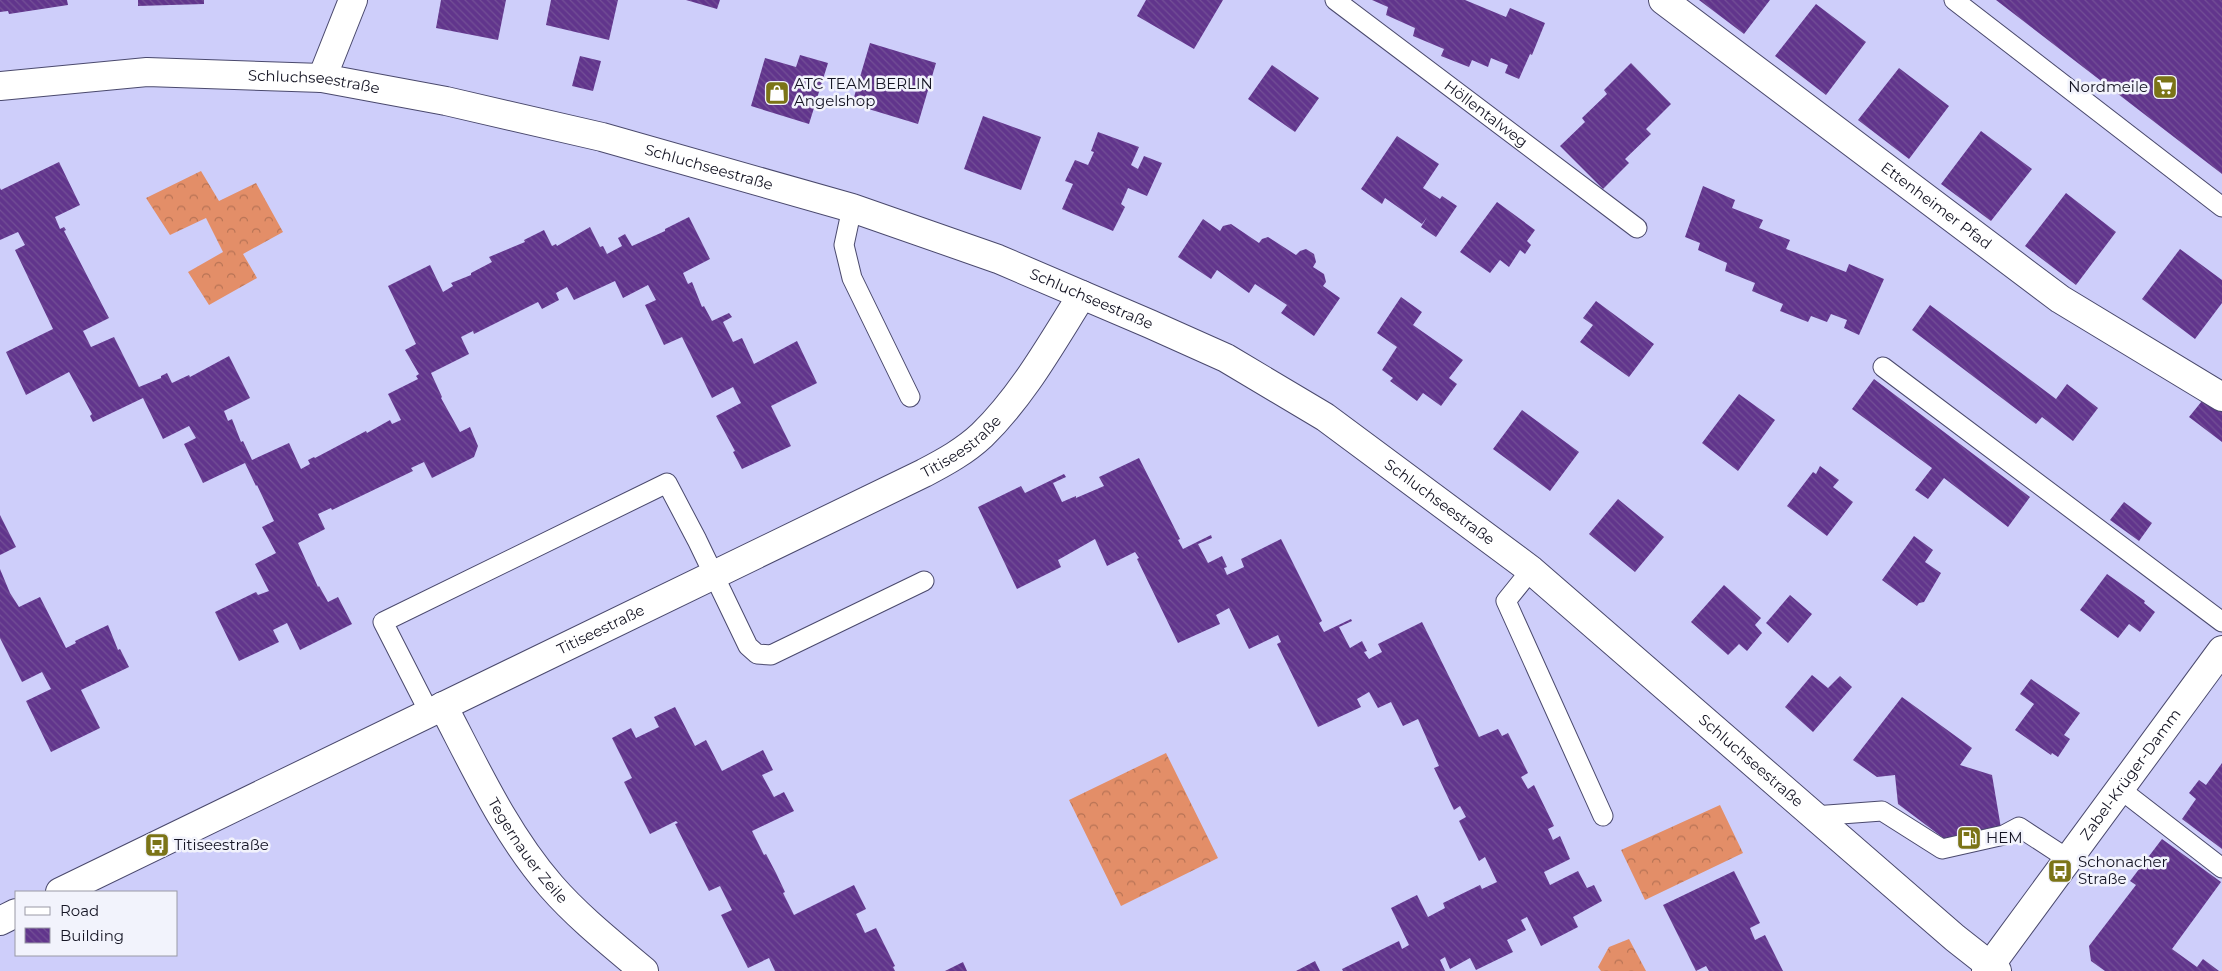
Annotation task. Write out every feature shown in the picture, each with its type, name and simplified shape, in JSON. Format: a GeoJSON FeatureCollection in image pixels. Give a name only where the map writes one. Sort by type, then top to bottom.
{"type":"FeatureCollection","features":[{"type":"Feature","properties":{"kind":"street"},"geometry":{"type":"LineString","coordinates":[[322,78],[353,0]]}},
{"type":"Feature","properties":{"kind":"street","name":"Ettenheimer Pfad"},"geometry":{"type":"LineString","coordinates":[[1663,0],[2060,299],[2222,397]]}},
{"type":"Feature","properties":{"kind":"street","name":"Schluchseestraße"},"geometry":{"type":"LineString","coordinates":[[0,86],[147,72],[322,78],[446,101],[602,137],[852,208],[998,260],[1226,358],[1325,417],[1531,570],[1991,969]]}},
{"type":"Feature","properties":{"kind":"street","name":"Titiseestraße"},"geometry":{"type":"LineString","coordinates":[[62,891],[924,473],[956,455],[981,436],[1019,395],[1082,295]]}},
{"type":"Feature","properties":{"kind":"street","name":"Zabel-Krüger-Damm"},"geometry":{"type":"LineString","coordinates":[[1991,969],[2068,859],[2222,650]]}},
{"type":"Feature","properties":{"kind":"street","name":"Tegernauer Zeile"},"geometry":{"type":"LineString","coordinates":[[436,709],[507,825],[550,885],[590,925],[644,971]]}},
{"type":"Feature","properties":{"kind":"street"},"geometry":{"type":"LineString","coordinates":[[0,921],[15,914]]}},
{"type":"Feature","properties":{"kind":"lane","name":"Höllentalweg"},"geometry":{"type":"LineString","coordinates":[[1334,0],[1637,228]]}},
{"type":"Feature","properties":{"kind":"lane"},"geometry":{"type":"LineString","coordinates":[[1954,0],[2222,207]]}},
{"type":"Feature","properties":{"kind":"lane"},"geometry":{"type":"LineString","coordinates":[[852,208],[844,245],[852,278],[910,397]]}},
{"type":"Feature","properties":{"kind":"lane"},"geometry":{"type":"LineString","coordinates":[[1883,367],[2222,622]]}},
{"type":"Feature","properties":{"kind":"lane"},"geometry":{"type":"LineString","coordinates":[[436,709],[383,622],[667,483],[748,646],[757,654],[771,655],[924,581]]}},
{"type":"Feature","properties":{"kind":"lane"},"geometry":{"type":"LineString","coordinates":[[1531,570],[1506,601],[1603,816]]}},
{"type":"Feature","properties":{"kind":"lane"},"geometry":{"type":"LineString","coordinates":[[2120,789],[2222,868]]}},
{"type":"Feature","properties":{"kind":"lane"},"geometry":{"type":"LineString","coordinates":[[1814,816],[1882,811],[1942,848],[2004,835],[2019,827],[2068,859]]}},
{"type":"Feature","properties":{"kind":"green space"},"geometry":{"type":"Polygon","coordinates":[[[201,171],[219,201],[256,183],[283,232],[243,254],[257,278],[209,305],[188,272],[223,252],[206,218],[170,235],[146,198],[201,171]]]}},
{"type":"Feature","properties":{"kind":"green space"},"geometry":{"type":"Polygon","coordinates":[[[1166,753],[1218,858],[1121,906],[1069,800],[1166,753]]]}},
{"type":"Feature","properties":{"kind":"green space"},"geometry":{"type":"Polygon","coordinates":[[[1720,805],[1743,853],[1645,900],[1621,850],[1720,805]]]}},
{"type":"Feature","properties":{"kind":"green space"},"geometry":{"type":"Polygon","coordinates":[[[1629,939],[1646,971],[1601,971],[1598,967],[1609,947],[1629,939]]]}},
{"type":"Feature","properties":{"kind":"building"},"geometry":{"type":"Polygon","coordinates":[[[0,0],[67,0],[68,5],[9,14],[8,11],[0,12],[0,0]]]}},
{"type":"Feature","properties":{"kind":"building"},"geometry":{"type":"Polygon","coordinates":[[[138,0],[204,0],[204,4],[138,6],[138,0]]]}},
{"type":"Feature","properties":{"kind":"building"},"geometry":{"type":"Polygon","coordinates":[[[441,0],[506,0],[498,40],[436,28],[441,0]]]}},
{"type":"Feature","properties":{"kind":"building"},"geometry":{"type":"Polygon","coordinates":[[[551,0],[618,0],[609,40],[546,25],[551,0]]]}},
{"type":"Feature","properties":{"kind":"building"},"geometry":{"type":"Polygon","coordinates":[[[686,0],[720,0],[717,9],[686,0]]]}},
{"type":"Feature","properties":{"kind":"building"},"geometry":{"type":"Polygon","coordinates":[[[1146,0],[1223,0],[1194,49],[1137,16],[1146,0]]]}},
{"type":"Feature","properties":{"kind":"building"},"geometry":{"type":"Polygon","coordinates":[[[1372,0],[1465,0],[1506,17],[1510,8],[1545,23],[1532,55],[1530,54],[1519,79],[1505,73],[1508,65],[1491,58],[1488,67],[1472,60],[1469,67],[1441,56],[1444,49],[1413,36],[1415,28],[1386,15],[1388,7],[1372,0]]]}},
{"type":"Feature","properties":{"kind":"building"},"geometry":{"type":"Polygon","coordinates":[[[1699,0],[1770,0],[1744,34],[1699,0]]]}},
{"type":"Feature","properties":{"kind":"building","name":"Nordmeile"},"geometry":{"type":"Polygon","coordinates":[[[1996,0],[2222,0],[2222,174],[1996,0]]]}},
{"type":"Feature","properties":{"kind":"building"},"geometry":{"type":"Polygon","coordinates":[[[1816,4],[1866,42],[1826,95],[1775,56],[1816,4]]]}},
{"type":"Feature","properties":{"kind":"building"},"geometry":{"type":"Polygon","coordinates":[[[870,43],[936,63],[918,124],[852,104],[870,43]]]}},
{"type":"Feature","properties":{"kind":"building"},"geometry":{"type":"Polygon","coordinates":[[[800,55],[828,63],[809,124],[751,106],[765,58],[796,67],[800,55]]]}},
{"type":"Feature","properties":{"kind":"building"},"geometry":{"type":"Polygon","coordinates":[[[580,56],[601,61],[593,91],[572,86],[580,56]]]}},
{"type":"Feature","properties":{"kind":"building"},"geometry":{"type":"Polygon","coordinates":[[[1631,63],[1671,104],[1646,129],[1651,134],[1625,159],[1629,163],[1603,189],[1560,146],[1585,122],[1582,118],[1607,94],[1604,90],[1631,63]]]}},
{"type":"Feature","properties":{"kind":"building"},"geometry":{"type":"Polygon","coordinates":[[[1272,65],[1319,98],[1295,132],[1248,99],[1272,65]]]}},
{"type":"Feature","properties":{"kind":"building"},"geometry":{"type":"Polygon","coordinates":[[[1899,68],[1949,106],[1909,159],[1858,120],[1899,68]]]}},
{"type":"Feature","properties":{"kind":"building"},"geometry":{"type":"Polygon","coordinates":[[[983,116],[1041,137],[1021,190],[964,169],[983,116]]]}},
{"type":"Feature","properties":{"kind":"building"},"geometry":{"type":"Polygon","coordinates":[[[1981,131],[2032,169],[1991,221],[1941,184],[1981,131]]]}},
{"type":"Feature","properties":{"kind":"building"},"geometry":{"type":"Polygon","coordinates":[[[1098,132],[1139,147],[1131,165],[1138,169],[1144,156],[1162,163],[1147,196],[1128,188],[1121,204],[1125,207],[1113,231],[1062,209],[1073,184],[1065,181],[1075,160],[1088,165],[1094,152],[1091,151],[1098,132]]]}},
{"type":"Feature","properties":{"kind":"building"},"geometry":{"type":"Polygon","coordinates":[[[1397,136],[1439,164],[1423,188],[1440,199],[1442,196],[1457,206],[1436,237],[1421,227],[1427,217],[1422,224],[1385,198],[1382,204],[1361,189],[1397,136]]]}},
{"type":"Feature","properties":{"kind":"building"},"geometry":{"type":"Polygon","coordinates":[[[59,162],[80,205],[55,217],[60,229],[64,227],[66,230],[64,231],[109,318],[83,331],[91,347],[114,337],[139,387],[161,378],[161,376],[167,373],[172,383],[189,375],[190,377],[229,356],[250,398],[224,411],[228,421],[232,419],[241,442],[243,441],[252,460],[289,443],[301,469],[310,464],[308,460],[366,431],[367,433],[390,420],[392,424],[401,420],[388,394],[418,379],[416,376],[419,374],[405,350],[416,344],[388,286],[430,265],[443,292],[453,286],[451,283],[471,275],[471,273],[492,262],[489,257],[525,242],[524,240],[544,230],[552,246],[556,244],[557,246],[590,227],[600,247],[603,246],[607,254],[622,246],[618,238],[625,234],[632,246],[665,231],[665,229],[689,217],[710,259],[683,273],[688,284],[692,282],[702,307],[704,306],[712,321],[729,313],[732,317],[723,322],[733,342],[742,338],[754,364],[797,341],[817,383],[771,406],[791,446],[742,469],[733,452],[735,451],[716,416],[741,403],[733,387],[712,398],[682,337],[664,345],[645,305],[656,300],[648,285],[623,298],[615,281],[574,300],[567,287],[556,293],[559,300],[542,309],[538,302],[474,334],[473,331],[461,337],[469,354],[431,373],[441,398],[460,432],[470,427],[478,446],[474,457],[432,478],[424,462],[411,468],[413,471],[332,510],[331,508],[318,514],[325,529],[298,543],[318,587],[328,602],[338,597],[352,624],[300,650],[287,623],[273,630],[279,642],[239,661],[215,612],[256,592],[258,595],[269,591],[255,564],[276,553],[262,527],[274,521],[245,463],[203,483],[184,444],[196,438],[189,426],[163,439],[143,398],[93,422],[90,416],[92,414],[69,372],[26,395],[6,352],[53,329],[15,250],[25,245],[18,232],[0,240],[0,188],[1,190],[59,162]]]}},
{"type":"Feature","properties":{"kind":"building"},"geometry":{"type":"Polygon","coordinates":[[[1703,186],[1735,200],[1732,208],[1763,220],[1759,228],[1790,240],[1786,249],[1846,272],[1849,264],[1884,279],[1859,335],[1844,328],[1847,320],[1831,314],[1827,322],[1811,316],[1808,322],[1780,311],[1783,304],[1752,291],[1755,283],[1725,271],[1727,263],[1698,250],[1700,243],[1685,237],[1703,186]]]}},
{"type":"Feature","properties":{"kind":"building"},"geometry":{"type":"Polygon","coordinates":[[[2066,193],[2116,232],[2076,285],[2025,246],[2066,193]]]}},
{"type":"Feature","properties":{"kind":"building"},"geometry":{"type":"Polygon","coordinates":[[[1497,202],[1535,230],[1527,241],[1531,245],[1525,254],[1520,250],[1509,267],[1500,260],[1490,273],[1460,252],[1497,202]]]}},
{"type":"Feature","properties":{"kind":"building"},"geometry":{"type":"Polygon","coordinates":[[[1203,219],[1220,231],[1223,226],[1231,224],[1259,243],[1262,239],[1268,237],[1296,255],[1306,249],[1314,254],[1316,262],[1313,267],[1324,274],[1326,282],[1323,286],[1340,298],[1314,336],[1281,313],[1287,305],[1255,284],[1249,293],[1217,270],[1211,279],[1178,257],[1203,219]]]}},
{"type":"Feature","properties":{"kind":"building"},"geometry":{"type":"Polygon","coordinates":[[[2180,249],[2222,280],[2222,303],[2195,339],[2142,299],[2180,249]]]}},
{"type":"Feature","properties":{"kind":"building"},"geometry":{"type":"Polygon","coordinates":[[[1401,297],[1422,312],[1413,325],[1463,360],[1449,378],[1457,384],[1441,406],[1423,393],[1417,401],[1390,381],[1393,378],[1382,370],[1397,347],[1377,333],[1401,297]]]}},
{"type":"Feature","properties":{"kind":"building"},"geometry":{"type":"Polygon","coordinates":[[[1596,301],[1654,344],[1629,377],[1580,342],[1593,325],[1583,318],[1596,301]]]}},
{"type":"Feature","properties":{"kind":"building"},"geometry":{"type":"Polygon","coordinates":[[[1930,305],[2056,399],[2067,384],[2098,408],[2073,441],[2042,417],[2036,424],[1912,330],[1930,305]]]}},
{"type":"Feature","properties":{"kind":"building"},"geometry":{"type":"Polygon","coordinates":[[[1874,379],[2030,497],[2008,527],[1944,478],[1928,499],[1915,490],[1932,468],[1852,409],[1874,379]]]}},
{"type":"Feature","properties":{"kind":"building"},"geometry":{"type":"Polygon","coordinates":[[[1739,394],[1775,420],[1738,471],[1702,443],[1739,394]]]}},
{"type":"Feature","properties":{"kind":"building"},"geometry":{"type":"Polygon","coordinates":[[[2206,396],[2222,409],[2222,442],[2189,417],[2206,396]]]}},
{"type":"Feature","properties":{"kind":"building"},"geometry":{"type":"Polygon","coordinates":[[[1522,410],[1579,452],[1550,491],[1493,449],[1522,410]]]}},
{"type":"Feature","properties":{"kind":"building"},"geometry":{"type":"Polygon","coordinates":[[[1139,458],[1180,539],[1178,540],[1183,549],[1211,535],[1212,538],[1198,544],[1208,563],[1222,556],[1227,567],[1224,568],[1227,575],[1244,567],[1241,559],[1281,539],[1322,621],[1319,623],[1324,632],[1351,619],[1352,621],[1339,627],[1350,648],[1362,641],[1367,651],[1364,652],[1369,659],[1382,652],[1378,644],[1422,622],[1479,737],[1498,729],[1502,736],[1508,733],[1528,773],[1521,777],[1528,789],[1534,785],[1554,826],[1548,829],[1553,840],[1560,836],[1570,859],[1544,872],[1550,885],[1578,871],[1587,888],[1594,885],[1602,901],[1573,917],[1578,927],[1541,946],[1527,917],[1521,920],[1526,930],[1507,940],[1513,952],[1476,970],[1470,958],[1450,969],[1445,957],[1440,960],[1445,971],[1343,971],[1342,969],[1399,941],[1402,949],[1409,945],[1391,908],[1417,895],[1428,917],[1445,908],[1443,903],[1480,885],[1482,889],[1497,882],[1485,857],[1479,861],[1459,821],[1466,817],[1460,806],[1454,810],[1434,768],[1439,766],[1418,719],[1403,726],[1391,702],[1378,708],[1369,692],[1357,699],[1361,707],[1318,727],[1277,644],[1281,642],[1278,635],[1249,649],[1229,608],[1216,615],[1220,624],[1178,643],[1135,552],[1107,566],[1095,539],[1058,560],[1061,567],[1017,589],[978,507],[1021,486],[1025,493],[1064,474],[1066,477],[1053,483],[1062,502],[1076,496],[1076,498],[1104,486],[1099,477],[1139,458]]]}},
{"type":"Feature","properties":{"kind":"building"},"geometry":{"type":"Polygon","coordinates":[[[1820,466],[1839,480],[1833,487],[1853,502],[1827,536],[1787,506],[1813,472],[1816,474],[1820,466]]]}},
{"type":"Feature","properties":{"kind":"building"},"geometry":{"type":"Polygon","coordinates":[[[1618,499],[1664,537],[1635,572],[1589,534],[1618,499]]]}},
{"type":"Feature","properties":{"kind":"building"},"geometry":{"type":"Polygon","coordinates":[[[2124,502],[2152,523],[2139,541],[2110,520],[2124,502]]]}},
{"type":"Feature","properties":{"kind":"building"},"geometry":{"type":"Polygon","coordinates":[[[0,515],[16,547],[0,555],[0,515]]]}},
{"type":"Feature","properties":{"kind":"building"},"geometry":{"type":"Polygon","coordinates":[[[1914,536],[1933,550],[1925,562],[1941,573],[1924,602],[1919,603],[1917,606],[1882,580],[1914,536]]]}},
{"type":"Feature","properties":{"kind":"building"},"geometry":{"type":"Polygon","coordinates":[[[0,569],[10,593],[19,607],[40,597],[66,648],[76,643],[75,641],[108,625],[118,650],[120,649],[129,667],[81,690],[100,728],[51,752],[26,701],[51,689],[42,672],[22,682],[0,638],[0,569]]]}},
{"type":"Feature","properties":{"kind":"building"},"geometry":{"type":"Polygon","coordinates":[[[2107,574],[2145,601],[2144,603],[2155,612],[2140,632],[2129,624],[2118,638],[2080,610],[2107,574]]]}},
{"type":"Feature","properties":{"kind":"building"},"geometry":{"type":"Polygon","coordinates":[[[1724,585],[1761,618],[1755,625],[1762,633],[1747,651],[1739,644],[1728,655],[1691,622],[1724,585]]]}},
{"type":"Feature","properties":{"kind":"building"},"geometry":{"type":"Polygon","coordinates":[[[1790,595],[1812,614],[1788,643],[1766,623],[1790,595]]]}},
{"type":"Feature","properties":{"kind":"building"},"geometry":{"type":"Polygon","coordinates":[[[1812,675],[1828,688],[1840,676],[1852,687],[1813,732],[1785,707],[1812,675]]]}},
{"type":"Feature","properties":{"kind":"building"},"geometry":{"type":"Polygon","coordinates":[[[2031,679],[2080,713],[2064,735],[2070,739],[2058,757],[2052,753],[2051,755],[2015,730],[2034,704],[2020,694],[2031,679]]]}},
{"type":"Feature","properties":{"kind":"building"},"geometry":{"type":"Polygon","coordinates":[[[1902,697],[1972,748],[1960,765],[1992,775],[2003,840],[1958,849],[1898,804],[1895,775],[1877,777],[1853,760],[1902,697]]]}},
{"type":"Feature","properties":{"kind":"building"},"geometry":{"type":"Polygon","coordinates":[[[675,707],[695,746],[706,740],[722,771],[763,750],[773,770],[762,775],[774,797],[784,792],[794,811],[752,831],[776,873],[794,915],[854,885],[866,909],[856,914],[865,933],[876,928],[895,966],[893,967],[895,971],[775,971],[769,958],[748,968],[721,915],[732,910],[720,886],[709,891],[675,824],[678,823],[676,821],[650,834],[624,782],[632,778],[612,738],[631,728],[636,738],[659,727],[654,717],[675,707]]]}},
{"type":"Feature","properties":{"kind":"building"},"geometry":{"type":"Polygon","coordinates":[[[2222,763],[2222,849],[2182,819],[2196,799],[2189,793],[2199,780],[2206,785],[2222,763]]]}},
{"type":"Feature","properties":{"kind":"building"},"geometry":{"type":"Polygon","coordinates":[[[2162,839],[2221,882],[2172,949],[2197,967],[2203,959],[2219,971],[2105,971],[2091,961],[2089,946],[2136,885],[2130,881],[2162,839]]]}},
{"type":"Feature","properties":{"kind":"building"},"geometry":{"type":"Polygon","coordinates":[[[1734,871],[1760,923],[1750,928],[1755,940],[1765,935],[1783,971],[1709,971],[1706,966],[1696,971],[1663,905],[1734,871]]]}},
{"type":"Feature","properties":{"kind":"building"},"geometry":{"type":"Polygon","coordinates":[[[1315,961],[1320,971],[1296,971],[1315,961]]]}},
{"type":"Feature","properties":{"kind":"building"},"geometry":{"type":"Polygon","coordinates":[[[963,962],[967,971],[945,971],[963,962]]]}},
{"type":"Feature","properties":{"kind":"place","name":"Nordmeile"},"geometry":{"type":"Point","coordinates":[2165,87]}},
{"type":"Feature","properties":{"kind":"place","name":"ATC TEAM BERLIN Angelshop"},"geometry":{"type":"Point","coordinates":[777,93]}},
{"type":"Feature","properties":{"kind":"place","name":"HEM"},"geometry":{"type":"Point","coordinates":[1969,838]}},
{"type":"Feature","properties":{"kind":"place","name":"Titiseestraße"},"geometry":{"type":"Point","coordinates":[157,845]}},
{"type":"Feature","properties":{"kind":"place","name":"Schonacher Straße"},"geometry":{"type":"Point","coordinates":[2060,871]}}]}
